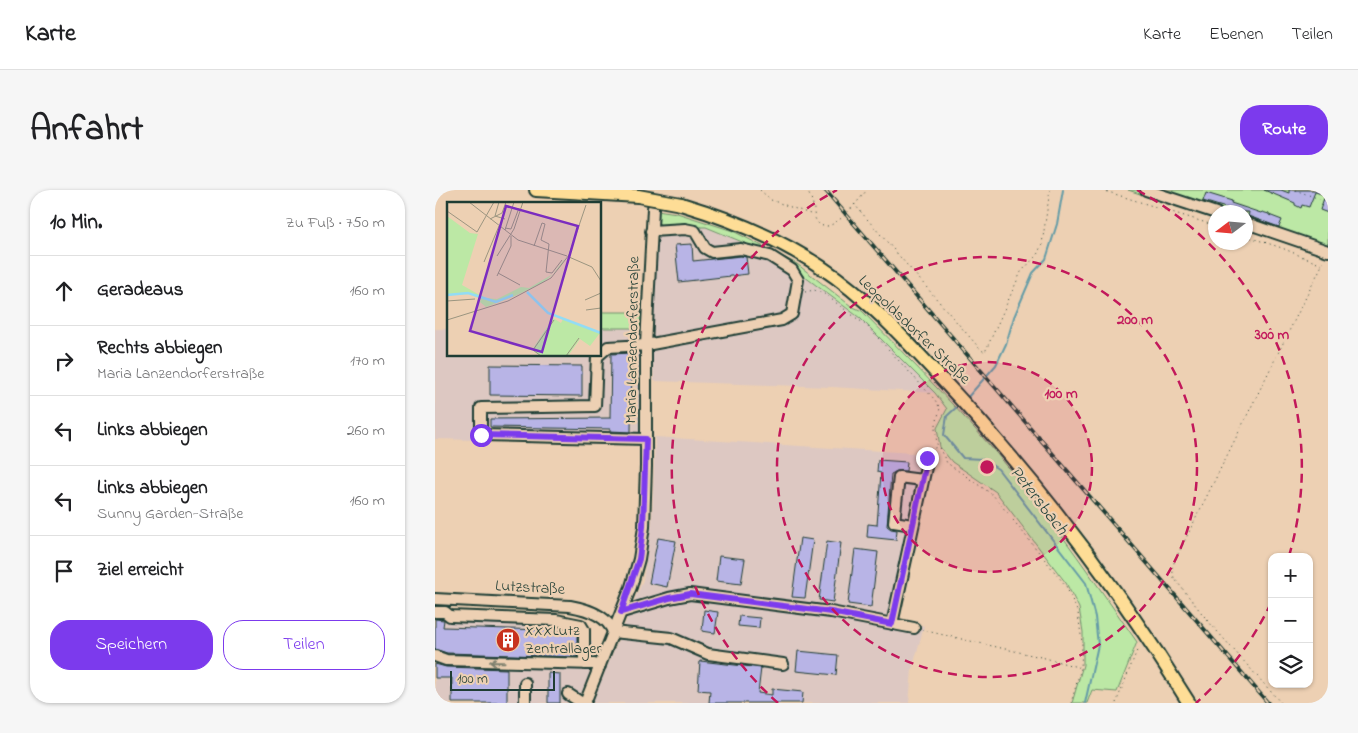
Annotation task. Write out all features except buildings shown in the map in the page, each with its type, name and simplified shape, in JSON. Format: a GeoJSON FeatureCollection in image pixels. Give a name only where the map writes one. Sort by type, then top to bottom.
{"type":"FeatureCollection","features":[{"type":"Feature","properties":{"kind":"main road","name":"Leopoldsdorfer Straße"},"geometry":{"type":"LineString","coordinates":[[536,190],[638,196],[681,204],[721,216],[773,238],[822,267],[866,302],[913,347],[973,412],[1056,510],[1131,613],[1189,703]]}},
{"type":"Feature","properties":{"kind":"street"},"geometry":{"type":"LineString","coordinates":[[1146,190],[1208,211]]}},
{"type":"Feature","properties":{"kind":"street","name":"Maria Lanzendorferstraße"},"geometry":{"type":"LineString","coordinates":[[583,703],[601,666],[639,559],[646,495],[646,345],[653,208]]}},
{"type":"Feature","properties":{"kind":"street"},"geometry":{"type":"LineString","coordinates":[[1253,226],[1327,255]]}},
{"type":"Feature","properties":{"kind":"street"},"geometry":{"type":"LineString","coordinates":[[601,352],[608,347],[646,345],[782,320],[793,314],[798,280],[792,270],[770,256],[741,249],[712,252],[705,248],[695,231],[685,229],[651,231]]}},
{"type":"Feature","properties":{"kind":"street"},"geometry":{"type":"LineString","coordinates":[[597,356],[595,406],[481,408],[481,435],[646,439]]}},
{"type":"Feature","properties":{"kind":"street"},"geometry":{"type":"LineString","coordinates":[[892,624],[927,458]]}},
{"type":"Feature","properties":{"kind":"street"},"geometry":{"type":"LineString","coordinates":[[912,525],[894,522],[899,477],[922,480]]}},
{"type":"Feature","properties":{"kind":"street"},"geometry":{"type":"LineString","coordinates":[[621,612],[690,594],[831,612],[914,628]]}},
{"type":"Feature","properties":{"kind":"street","name":"Lutzstraße"},"geometry":{"type":"LineString","coordinates":[[435,599],[583,608],[607,621],[613,632]]}},
{"type":"Feature","properties":{"kind":"street"},"geometry":{"type":"LineString","coordinates":[[435,612],[445,612],[450,616],[556,620],[581,625],[585,630],[582,664]]}},
{"type":"Feature","properties":{"kind":"street"},"geometry":{"type":"LineString","coordinates":[[613,632],[671,638],[707,654],[783,664]]}},
{"type":"Feature","properties":{"kind":"street"},"geometry":{"type":"LineString","coordinates":[[435,656],[446,660],[601,666]]}},
{"type":"Feature","properties":{"kind":"street"},"geometry":{"type":"LineString","coordinates":[[525,683],[525,703]]}},
{"type":"Feature","properties":{"kind":"street"},"geometry":{"type":"LineString","coordinates":[[568,694],[583,703]]}},
{"type":"Feature","properties":{"kind":"path"},"geometry":{"type":"LineString","coordinates":[[760,190],[771,200],[814,216]]}},
{"type":"Feature","properties":{"kind":"path"},"geometry":{"type":"LineString","coordinates":[[807,190],[814,206],[814,216],[817,222],[821,225],[829,226],[837,223],[867,190]]}},
{"type":"Feature","properties":{"kind":"path"},"geometry":{"type":"LineString","coordinates":[[854,204],[981,350],[985,352],[1021,272],[1037,255],[1043,244],[1050,190]]}},
{"type":"Feature","properties":{"kind":"path"},"geometry":{"type":"LineString","coordinates":[[1102,190],[1208,224]]}},
{"type":"Feature","properties":{"kind":"path"},"geometry":{"type":"LineString","coordinates":[[1295,190],[1328,202]]}},
{"type":"Feature","properties":{"kind":"path"},"geometry":{"type":"LineString","coordinates":[[1253,239],[1282,248],[1322,265]]}},
{"type":"Feature","properties":{"kind":"path"},"geometry":{"type":"LineString","coordinates":[[1281,703],[1173,578],[1172,568],[1327,255]]}},
{"type":"Feature","properties":{"kind":"path"},"geometry":{"type":"LineString","coordinates":[[797,294],[814,290],[823,293],[867,326],[935,400],[939,408],[935,429],[937,444],[947,463],[993,495],[1066,586],[1078,613],[1082,643],[1081,668],[1071,703]]}},
{"type":"Feature","properties":{"kind":"path"},"geometry":{"type":"LineString","coordinates":[[914,628],[1081,668]]}},
{"type":"Feature","properties":{"kind":"path"},"geometry":{"type":"LineString","coordinates":[[1116,703],[1137,648]]}},
{"type":"Feature","properties":{"kind":"shaded area"},"geometry":{"type":"Polygon","coordinates":[[[656,222],[706,227],[764,251],[793,268],[860,318],[935,393],[832,387],[654,381],[651,326],[656,222]]]}},
{"type":"Feature","properties":{"kind":"shaded area"},"geometry":{"type":"Polygon","coordinates":[[[601,328],[642,328],[641,444],[435,439],[435,329],[447,329],[447,356],[601,356],[601,328]]]}},
{"type":"Feature","properties":{"kind":"shaded area"},"geometry":{"type":"Polygon","coordinates":[[[655,437],[930,454],[896,618],[924,626],[912,670],[909,703],[592,703],[643,580],[652,522],[655,437]]]}},
{"type":"Feature","properties":{"kind":"shaded area"},"geometry":{"type":"Polygon","coordinates":[[[435,605],[446,605],[446,610],[551,615],[581,620],[586,626],[586,640],[592,641],[591,670],[577,703],[435,703],[435,605]]]}},
{"type":"Feature","properties":{"kind":"green space"},"geometry":{"type":"Polygon","coordinates":[[[1128,190],[1328,190],[1328,257],[1253,231],[1253,205],[1208,205],[1208,217],[1128,190]]]}},
{"type":"Feature","properties":{"kind":"green space"},"geometry":{"type":"Polygon","coordinates":[[[657,210],[677,213],[733,231],[797,264],[851,306],[862,311],[939,391],[977,431],[1030,493],[1137,642],[1117,692],[1092,690],[1087,703],[1072,703],[1083,665],[1083,632],[1079,608],[1066,583],[996,492],[952,462],[940,447],[937,428],[947,409],[935,393],[860,318],[793,268],[764,251],[706,227],[663,227],[656,222],[657,210]]]}},
{"type":"Feature","properties":{"kind":"green space"},"geometry":{"type":"Polygon","coordinates":[[[601,312],[637,312],[642,316],[642,328],[601,328],[601,312]]]}},
{"type":"Feature","properties":{"kind":"waterway","name":"Petersbach"},"geometry":{"type":"LineString","coordinates":[[967,398],[996,365],[1033,273],[1046,259],[1057,224],[1063,190]]}},
{"type":"Feature","properties":{"kind":"waterway","name":"Petersbach"},"geometry":{"type":"LineString","coordinates":[[959,405],[947,416],[944,435],[963,458],[982,459],[998,469],[1086,583],[1095,617],[1098,645],[1085,703]]}},
{"type":"Feature","properties":{"kind":"railway"},"geometry":{"type":"LineString","coordinates":[[825,190],[1268,703]]}},
{"type":"Feature","properties":{"kind":"place","name":"XXXLutz Zentrallager"},"geometry":{"type":"Point","coordinates":[508,640]}},
{"type":"Feature","properties":{"kind":"route"},"geometry":{"type":"LineString","coordinates":[[481,435],[646,439],[646,495],[639,559],[621,612],[690,594],[831,612],[892,624],[927,458]]}}]}
